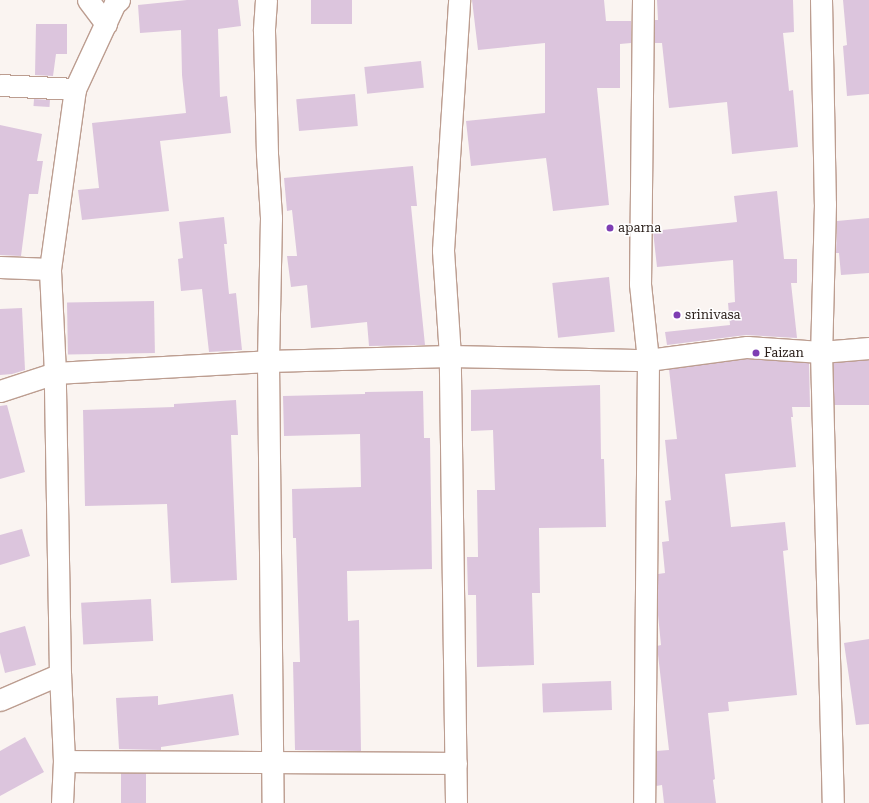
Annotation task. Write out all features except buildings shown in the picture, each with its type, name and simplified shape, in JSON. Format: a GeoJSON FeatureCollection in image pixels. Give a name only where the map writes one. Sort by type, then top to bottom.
{"type":"FeatureCollection","features":[{"type":"Feature","properties":{"kind":"street"},"geometry":{"type":"LineString","coordinates":[[88,0],[106,24]]}},
{"type":"Feature","properties":{"kind":"street"},"geometry":{"type":"LineString","coordinates":[[62,803],[64,761],[60,674],[55,373],[50,268],[74,89],[115,3],[119,0]]}},
{"type":"Feature","properties":{"kind":"street"},"geometry":{"type":"LineString","coordinates":[[266,0],[264,31],[267,154],[271,218],[268,361],[273,803]]}},
{"type":"Feature","properties":{"kind":"street"},"geometry":{"type":"LineString","coordinates":[[456,803],[450,356],[444,250],[459,0]]}},
{"type":"Feature","properties":{"kind":"street"},"geometry":{"type":"LineString","coordinates":[[643,0],[640,284],[648,360],[644,803]]}},
{"type":"Feature","properties":{"kind":"street"},"geometry":{"type":"LineString","coordinates":[[821,0],[825,204],[821,352],[833,803]]}},
{"type":"Feature","properties":{"kind":"street"},"geometry":{"type":"LineString","coordinates":[[0,85],[74,89]]}},
{"type":"Feature","properties":{"kind":"street"},"geometry":{"type":"LineString","coordinates":[[0,267],[50,268]]}},
{"type":"Feature","properties":{"kind":"street"},"geometry":{"type":"LineString","coordinates":[[0,391],[55,373],[268,361],[450,356],[648,360],[747,347],[821,352],[869,348]]}},
{"type":"Feature","properties":{"kind":"street"},"geometry":{"type":"LineString","coordinates":[[0,700],[60,674]]}},
{"type":"Feature","properties":{"kind":"street"},"geometry":{"type":"LineString","coordinates":[[64,761],[273,764],[456,763]]}},
{"type":"Feature","properties":{"kind":"place","name":"aparna"},"geometry":{"type":"Point","coordinates":[610,228]}},
{"type":"Feature","properties":{"kind":"place","name":"srinivasa"},"geometry":{"type":"Point","coordinates":[677,315]}},
{"type":"Feature","properties":{"kind":"place","name":"Faizan"},"geometry":{"type":"Point","coordinates":[756,353]}}]}
